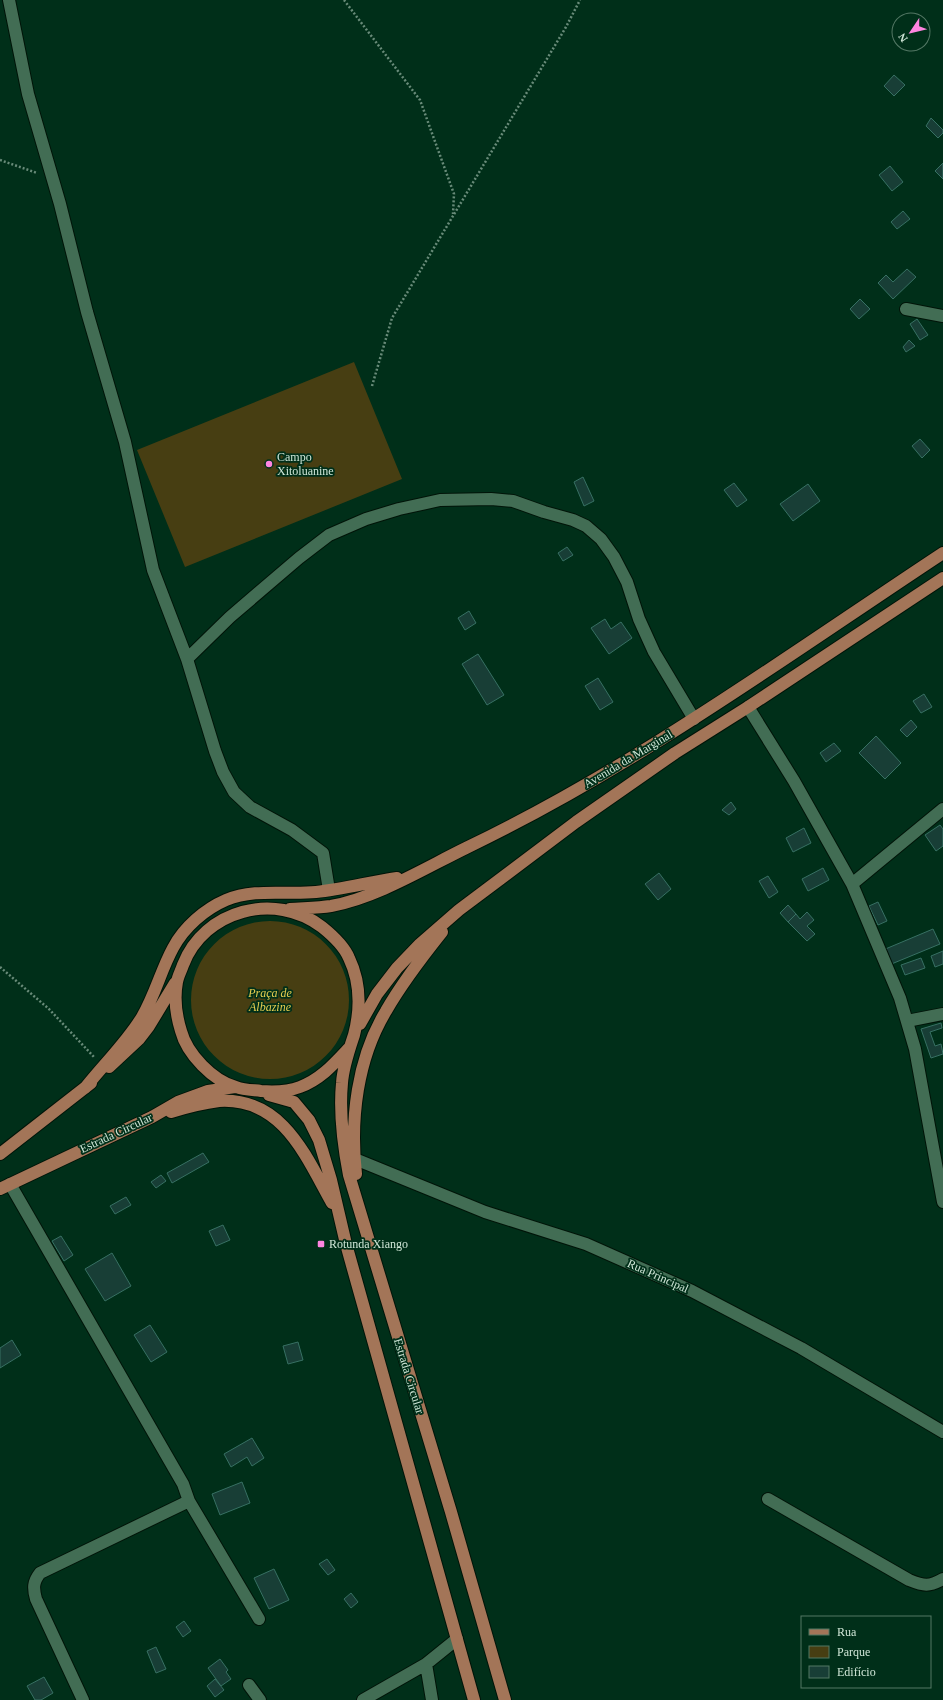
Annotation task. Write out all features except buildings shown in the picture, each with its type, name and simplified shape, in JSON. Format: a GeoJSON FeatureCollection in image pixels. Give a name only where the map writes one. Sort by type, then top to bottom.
{"type":"FeatureCollection","features":[{"type":"Feature","properties":{"kind":"main road","name":"Avenida da Marginal"},"geometry":{"type":"LineString","coordinates":[[287,910],[331,906],[356,899],[384,888],[485,839],[560,799],[694,719],[943,552]]}},
{"type":"Feature","properties":{"kind":"main road","name":"Avenida da Marginal"},"geometry":{"type":"LineString","coordinates":[[354,1034],[377,994],[397,968],[420,944],[459,910],[601,805],[675,753],[748,707],[943,578]]}},
{"type":"Feature","properties":{"kind":"main road"},"geometry":{"type":"LineString","coordinates":[[85,1088],[126,1040],[142,1017],[157,988],[173,947],[200,915],[226,900],[245,894],[271,891],[316,892],[409,876]]}},
{"type":"Feature","properties":{"kind":"main road"},"geometry":{"type":"LineString","coordinates":[[0,1154],[85,1088],[128,1052],[149,1026],[177,981],[187,954],[205,931],[230,915],[258,908],[287,910],[312,919],[333,935],[349,956],[358,981],[360,1008],[354,1034]]}},
{"type":"Feature","properties":{"kind":"main road"},"geometry":{"type":"LineString","coordinates":[[366,1236],[355,1159],[355,1109],[361,1075],[371,1044],[385,1012],[408,977],[459,910]]}},
{"type":"Feature","properties":{"kind":"main road"},"geometry":{"type":"LineString","coordinates":[[177,981],[175,1007],[181,1033],[194,1056],[212,1075],[235,1087],[275,1092],[298,1088],[322,1076],[349,1048]]}},
{"type":"Feature","properties":{"kind":"main road","name":"Estrada Circular"},"geometry":{"type":"LineString","coordinates":[[354,1034],[349,1048],[342,1081],[340,1116],[343,1144],[349,1175],[366,1236],[451,1512],[505,1700]]}},
{"type":"Feature","properties":{"kind":"main road","name":"Estrada Circular"},"geometry":{"type":"LineString","coordinates":[[5,1186],[152,1117],[178,1102],[208,1091],[235,1087]]}},
{"type":"Feature","properties":{"kind":"main road","name":"Estrada Circular"},"geometry":{"type":"LineString","coordinates":[[250,1089],[294,1102],[309,1120],[319,1140],[331,1180],[337,1211],[474,1700]]}},
{"type":"Feature","properties":{"kind":"main road"},"geometry":{"type":"LineString","coordinates":[[152,1117],[188,1107],[219,1102],[244,1103],[265,1111],[283,1124],[299,1144],[337,1211]]}},
{"type":"Feature","properties":{"kind":"street"},"geometry":{"type":"LineString","coordinates":[[9,0],[28,94],[53,178],[87,312],[125,442],[153,570],[187,659],[214,751],[234,792],[250,807],[292,830],[320,849],[325,858],[329,890]]}},
{"type":"Feature","properties":{"kind":"street"},"geometry":{"type":"LineString","coordinates":[[906,309],[943,316]]}},
{"type":"Feature","properties":{"kind":"street"},"geometry":{"type":"LineString","coordinates":[[187,659],[230,617],[299,558],[329,535],[366,518],[399,508],[440,500],[490,499],[513,502],[573,520],[586,526],[601,540],[614,557],[627,582],[639,619],[654,652],[694,719]]}},
{"type":"Feature","properties":{"kind":"street"},"geometry":{"type":"LineString","coordinates":[[748,707],[794,781],[852,884],[900,998],[915,1049],[943,1202]]}},
{"type":"Feature","properties":{"kind":"street"},"geometry":{"type":"LineString","coordinates":[[852,884],[943,809]]}},
{"type":"Feature","properties":{"kind":"street"},"geometry":{"type":"LineString","coordinates":[[907,1021],[943,1014]]}},
{"type":"Feature","properties":{"kind":"street","name":"Rua Principal"},"geometry":{"type":"LineString","coordinates":[[355,1159],[485,1212],[586,1244],[692,1291],[801,1348],[943,1432]]}},
{"type":"Feature","properties":{"kind":"street"},"geometry":{"type":"LineString","coordinates":[[5,1186],[184,1484],[188,1501],[259,1620]]}},
{"type":"Feature","properties":{"kind":"street"},"geometry":{"type":"LineString","coordinates":[[768,1499],[909,1580],[924,1586],[935,1584],[943,1578]]}},
{"type":"Feature","properties":{"kind":"street"},"geometry":{"type":"LineString","coordinates":[[83,1700],[36,1599],[33,1588],[34,1580],[40,1573],[188,1501]]}},
{"type":"Feature","properties":{"kind":"street"},"geometry":{"type":"LineString","coordinates":[[363,1700],[426,1664],[457,1639]]}},
{"type":"Feature","properties":{"kind":"street"},"geometry":{"type":"LineString","coordinates":[[426,1664],[432,1700]]}},
{"type":"Feature","properties":{"kind":"street"},"geometry":{"type":"LineString","coordinates":[[249,1685],[260,1700]]}},
{"type":"Feature","properties":{"kind":"path"},"geometry":{"type":"LineString","coordinates":[[344,0],[420,100],[454,194],[453,215]]}},
{"type":"Feature","properties":{"kind":"path"},"geometry":{"type":"LineString","coordinates":[[372,386],[392,318],[566,27],[580,0]]}},
{"type":"Feature","properties":{"kind":"path"},"geometry":{"type":"LineString","coordinates":[[0,160],[53,178]]}},
{"type":"Feature","properties":{"kind":"path"},"geometry":{"type":"LineString","coordinates":[[0,968],[49,1009],[103,1066]]}},
{"type":"Feature","properties":{"kind":"green space","name":"Campo Xitoluanine"},"geometry":{"type":"Polygon","coordinates":[[[354,362],[402,479],[185,567],[137,450],[354,362]]]}},
{"type":"Feature","properties":{"kind":"green space","name":"Praça de Albazine"},"geometry":{"type":"Polygon","coordinates":[[[278,921],[293,924],[307,930],[326,944],[336,956],[346,977],[349,1000],[346,1023],[336,1044],[326,1056],[314,1066],[293,1076],[278,1079],[262,1079],[247,1076],[226,1066],[214,1056],[204,1044],[194,1023],[192,1015],[191,992],[194,977],[204,956],[214,944],[226,934],[247,924],[255,922],[278,921]]]}},
{"type":"Feature","properties":{"kind":"place","name":"Campo Xitoluanine"},"geometry":{"type":"Point","coordinates":[269,464]}},
{"type":"Feature","properties":{"kind":"place","name":"Rotunda Xiango"},"geometry":{"type":"Point","coordinates":[321,1244]}}]}
